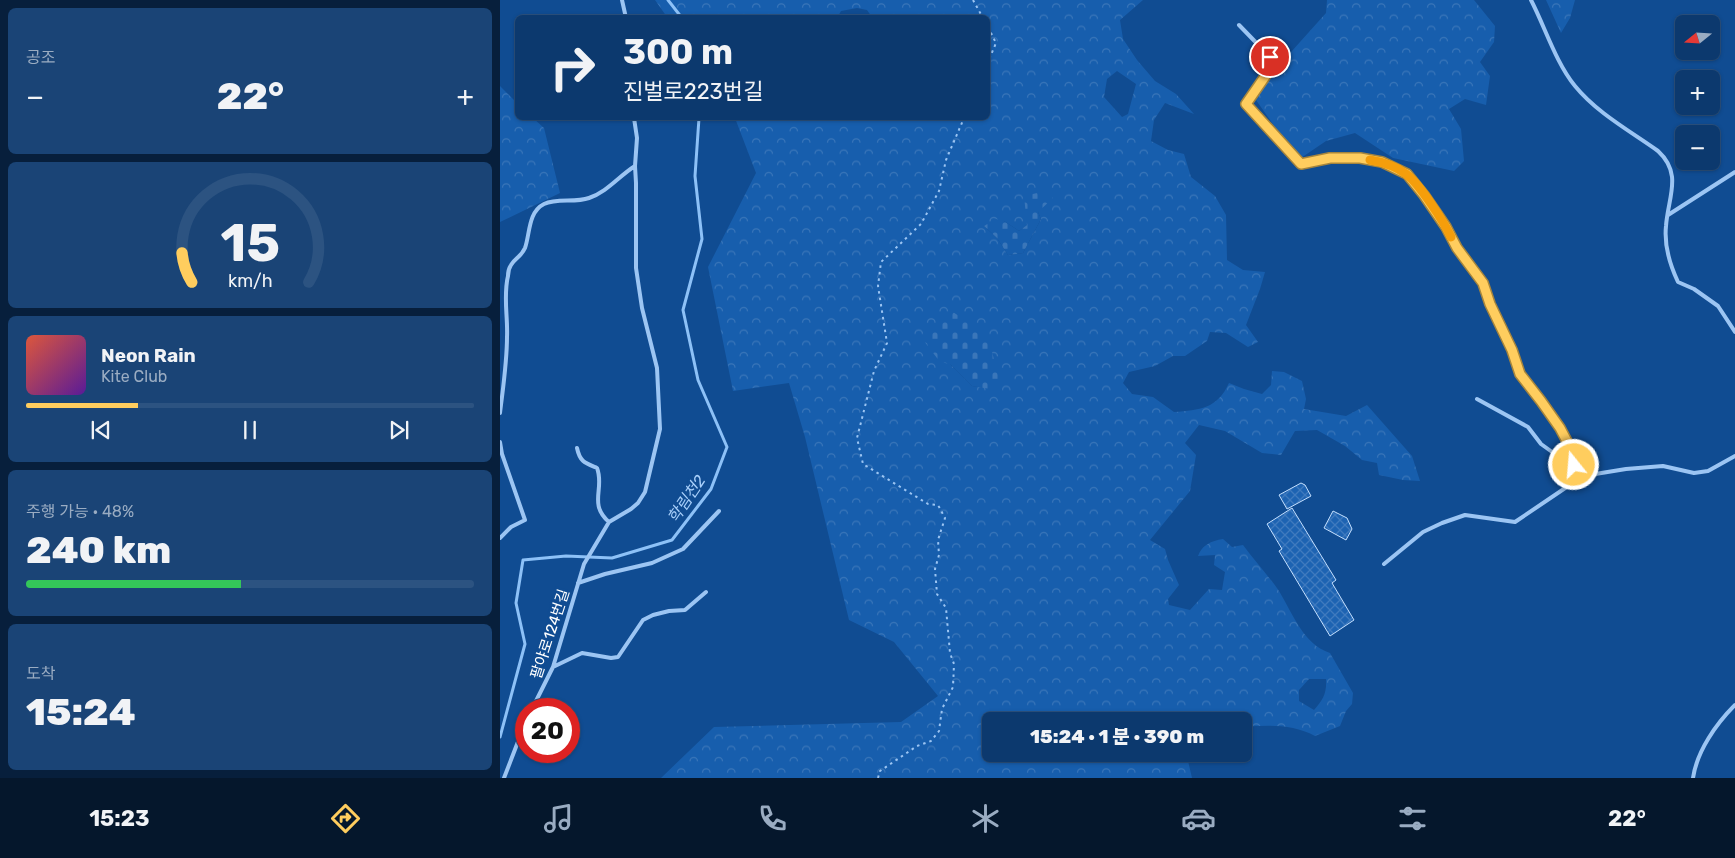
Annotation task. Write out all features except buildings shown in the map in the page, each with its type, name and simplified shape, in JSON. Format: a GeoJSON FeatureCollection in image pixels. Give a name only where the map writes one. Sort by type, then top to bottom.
{"type":"FeatureCollection","features":[{"type":"Feature","properties":{"kind":"lane"},"geometry":{"type":"LineString","coordinates":[[622,0],[625,15]]}},
{"type":"Feature","properties":{"kind":"lane"},"geometry":{"type":"LineString","coordinates":[[1531,0],[1564,69],[1575,86],[1592,104],[1658,150],[1667,159],[1673,185],[1666,224],[1667,251],[1673,272],[1678,282],[1694,289],[1718,306],[1735,332]]}},
{"type":"Feature","properties":{"kind":"lane"},"geometry":{"type":"LineString","coordinates":[[1239,25],[1270,57],[1273,65],[1246,104],[1301,164],[1330,158],[1360,158],[1382,162],[1407,174],[1424,195],[1446,227],[1457,248],[1483,283],[1490,304],[1512,350],[1520,374],[1560,428],[1570,447],[1574,465]]}},
{"type":"Feature","properties":{"kind":"lane"},"geometry":{"type":"LineString","coordinates":[[577,448],[579,457],[585,463],[597,468],[600,475],[598,505],[601,515],[608,522],[638,503],[646,492],[660,429],[657,368],[642,308],[636,268],[635,166],[637,138],[634,120]]}},
{"type":"Feature","properties":{"kind":"lane"},"geometry":{"type":"LineString","coordinates":[[500,412],[507,337],[507,279],[510,266],[520,257],[525,246],[528,228],[536,211],[544,204],[580,200],[598,195],[611,186],[621,175],[635,166]]}},
{"type":"Feature","properties":{"kind":"lane"},"geometry":{"type":"LineString","coordinates":[[1668,215],[1735,172]]}},
{"type":"Feature","properties":{"kind":"lane"},"geometry":{"type":"LineString","coordinates":[[1477,399],[1528,427],[1541,444],[1566,462],[1574,465],[1584,476]]}},
{"type":"Feature","properties":{"kind":"lane"},"geometry":{"type":"LineString","coordinates":[[500,442],[502,454],[525,520],[511,526],[500,538]]}},
{"type":"Feature","properties":{"kind":"lane"},"geometry":{"type":"LineString","coordinates":[[1384,564],[1423,532],[1465,515],[1515,522],[1584,476],[1626,468],[1663,466],[1694,473],[1708,471],[1735,456]]}},
{"type":"Feature","properties":{"kind":"lane"},"geometry":{"type":"LineString","coordinates":[[578,583],[652,562],[683,548],[719,511]]}},
{"type":"Feature","properties":{"kind":"lane","name":"팔야로124번길"},"geometry":{"type":"LineString","coordinates":[[538,698],[553,667],[584,564],[608,522]]}},
{"type":"Feature","properties":{"kind":"lane"},"geometry":{"type":"LineString","coordinates":[[553,667],[582,653],[611,658],[618,656],[643,620],[661,613],[685,610],[706,592]]}},
{"type":"Feature","properties":{"kind":"lane"},"geometry":{"type":"LineString","coordinates":[[1693,778],[1701,753],[1713,732],[1735,705]]}},
{"type":"Feature","properties":{"kind":"lane"},"geometry":{"type":"LineString","coordinates":[[504,778],[515,750]]}},
{"type":"Feature","properties":{"kind":"path"},"geometry":{"type":"LineString","coordinates":[[973,0],[980,15]]}},
{"type":"Feature","properties":{"kind":"path"},"geometry":{"type":"LineString","coordinates":[[990,31],[996,43],[990,57]]}},
{"type":"Feature","properties":{"kind":"path"},"geometry":{"type":"LineString","coordinates":[[878,778],[880,771],[917,746],[931,741],[939,730],[942,709],[953,687],[954,664],[950,653],[946,608],[937,594],[934,569],[939,556],[938,540],[945,518],[938,505],[928,504],[863,464],[856,438],[874,371],[887,343],[878,286],[881,262],[921,224],[939,191],[946,160],[963,120]]}},
{"type":"Feature","properties":{"kind":"green space"},"geometry":{"type":"Polygon","coordinates":[[[655,0],[1143,0],[1120,20],[1123,39],[1137,60],[1155,81],[1176,94],[1194,114],[1165,103],[1154,120],[1151,141],[1168,150],[1184,154],[1191,177],[1215,196],[1226,215],[1227,260],[1243,270],[1265,272],[1246,325],[1258,342],[1248,347],[1226,333],[1210,332],[1207,341],[1185,356],[1173,356],[1155,366],[1129,372],[1123,383],[1132,394],[1153,397],[1174,412],[1200,409],[1213,403],[1224,392],[1229,383],[1262,394],[1271,385],[1272,371],[1284,372],[1302,381],[1306,399],[1304,409],[1346,416],[1367,405],[1412,456],[1420,481],[1379,475],[1377,463],[1362,460],[1345,446],[1317,430],[1295,431],[1281,455],[1262,453],[1225,431],[1199,425],[1185,443],[1196,455],[1190,491],[1150,540],[1165,549],[1179,585],[1168,599],[1169,605],[1190,610],[1209,589],[1222,590],[1225,572],[1214,565],[1215,555],[1198,556],[1202,549],[1211,542],[1223,539],[1232,547],[1243,545],[1279,591],[1306,635],[1321,649],[1330,653],[1353,693],[1352,704],[1346,711],[1340,726],[1315,736],[1289,727],[1252,727],[1252,712],[982,712],[982,762],[1188,762],[1192,778],[661,778],[714,727],[901,722],[938,696],[894,642],[849,620],[805,437],[789,383],[733,391],[708,267],[756,173],[736,120],[990,120],[990,15],[871,15],[867,10],[857,8],[841,11],[839,15],[666,15],[655,0]],[[1117,71],[1107,79],[1104,97],[1122,117],[1128,114],[1136,84],[1117,71]],[[1046,191],[1027,225],[1019,231],[1004,221],[984,226],[997,238],[1008,255],[1023,253],[1041,219],[1038,212],[1046,191]],[[950,364],[972,386],[1002,390],[950,364]],[[1309,679],[1299,690],[1299,701],[1314,710],[1324,696],[1326,679],[1309,679]]]}},
{"type":"Feature","properties":{"kind":"green space"},"geometry":{"type":"Polygon","coordinates":[[[1327,0],[1474,0],[1495,26],[1494,42],[1480,62],[1490,76],[1486,105],[1465,99],[1449,109],[1461,129],[1464,161],[1454,171],[1393,158],[1355,133],[1326,141],[1298,160],[1256,100],[1258,89],[1326,13],[1327,0]]]}},
{"type":"Feature","properties":{"kind":"green space"},"geometry":{"type":"Polygon","coordinates":[[[1546,0],[1575,0],[1570,18],[1561,33],[1546,0]]]}},
{"type":"Feature","properties":{"kind":"green space"},"geometry":{"type":"Polygon","coordinates":[[[500,86],[515,101],[515,120],[535,120],[544,128],[560,193],[500,222],[500,86]]]}},
{"type":"Feature","properties":{"kind":"green space"},"geometry":{"type":"Polygon","coordinates":[[[1046,191],[1053,198],[1038,212],[1041,219],[1023,253],[1008,255],[997,238],[984,226],[996,219],[1004,221],[1019,231],[1027,225],[1024,196],[1046,191]]]}},
{"type":"Feature","properties":{"kind":"green space"},"geometry":{"type":"Polygon","coordinates":[[[953,312],[988,336],[1002,391],[972,386],[950,364],[940,362],[921,337],[953,312]]]}},
{"type":"Feature","properties":{"kind":"waterway","name":"학림천2"},"geometry":{"type":"LineString","coordinates":[[668,0],[680,15]]}},
{"type":"Feature","properties":{"kind":"waterway","name":"학림천2"},"geometry":{"type":"LineString","coordinates":[[500,737],[525,644],[516,603],[523,560],[566,556],[612,558],[672,540],[711,489],[727,447],[698,380],[683,310],[702,239],[695,176],[699,120]]}},
{"type":"Feature","properties":{"kind":"slow traffic"},"geometry":{"type":"LineString","coordinates":[[1370,160],[1382,162],[1407,174],[1424,195],[1451,237]]}},
{"type":"Feature","properties":{"kind":"route"},"geometry":{"type":"LineString","coordinates":[[1270,57],[1273,65],[1246,104],[1301,164],[1330,158],[1360,158],[1382,162],[1407,174],[1424,195],[1446,227],[1457,248],[1483,283],[1490,304],[1512,350],[1520,374],[1560,428],[1570,447],[1574,465]]}}]}
